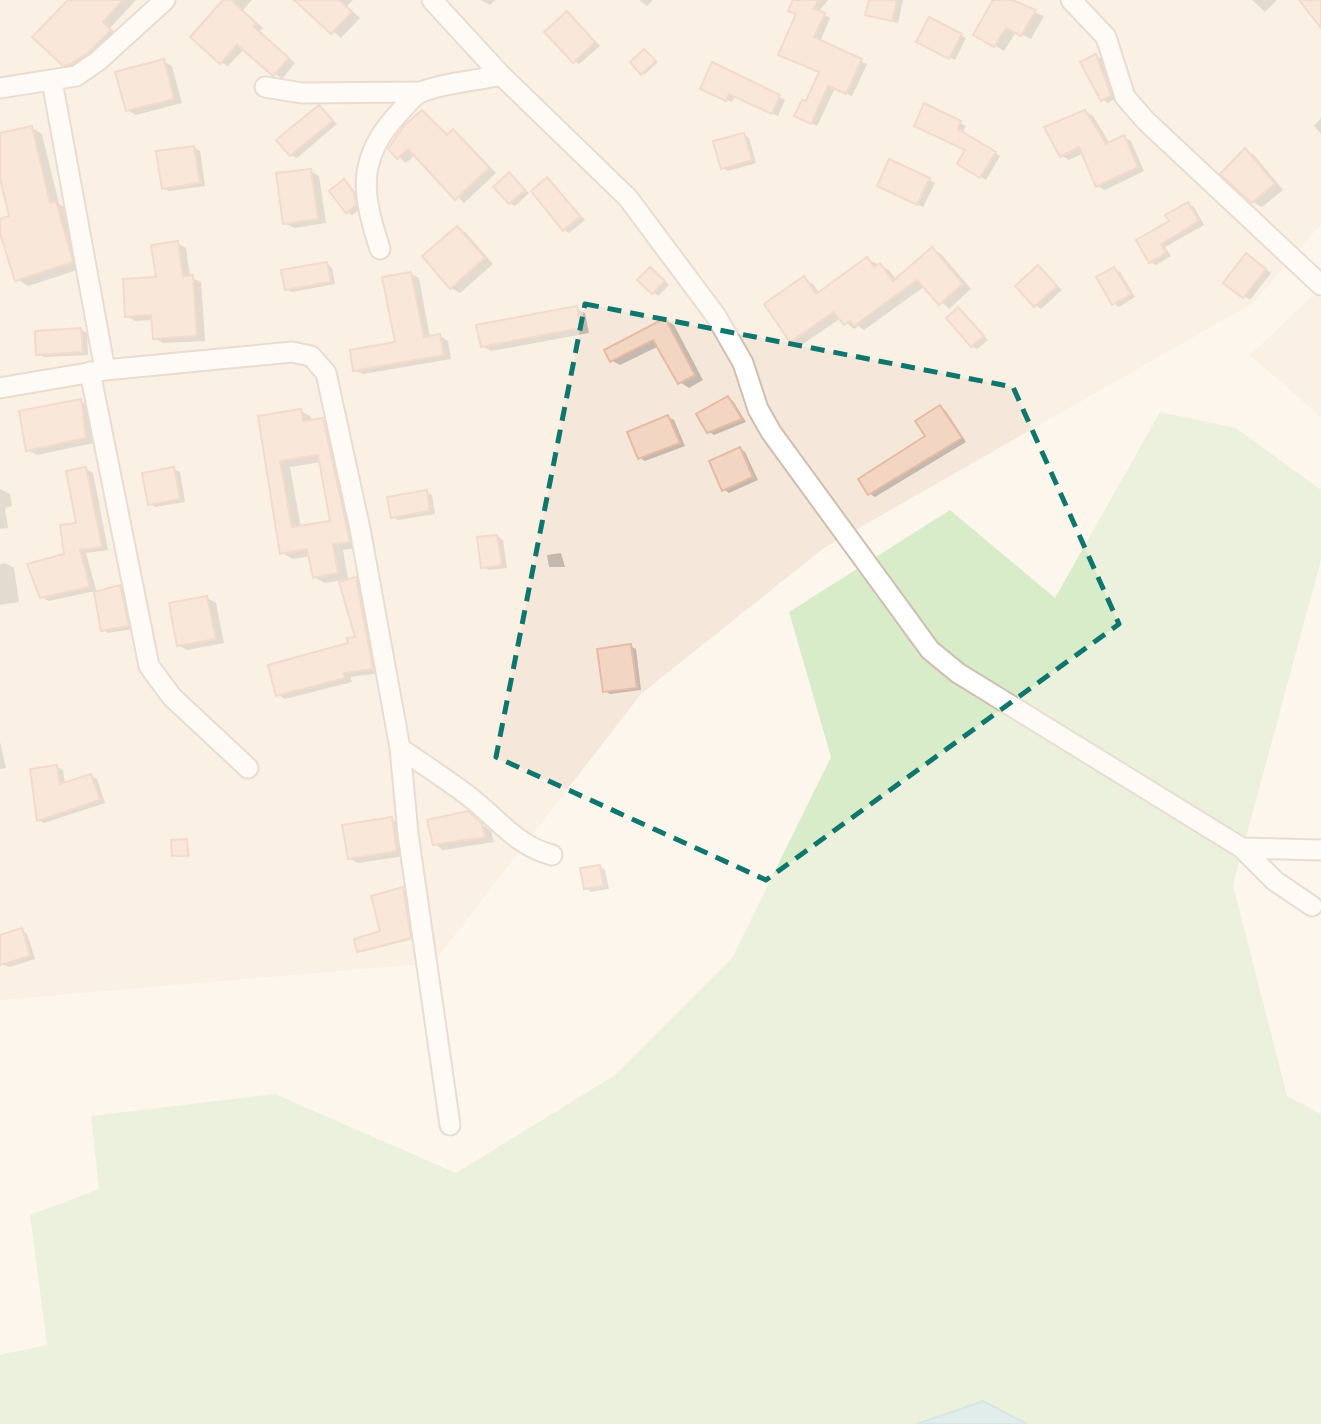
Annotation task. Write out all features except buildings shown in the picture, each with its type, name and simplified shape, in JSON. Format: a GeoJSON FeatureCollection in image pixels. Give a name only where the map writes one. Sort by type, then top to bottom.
{"type":"FeatureCollection","features":[{"type":"Feature","properties":{"kind":"street"},"geometry":{"type":"LineString","coordinates":[[0,88],[76,76],[98,61],[164,0]]}},
{"type":"Feature","properties":{"kind":"street"},"geometry":{"type":"LineString","coordinates":[[432,0],[501,75],[628,198],[716,316],[743,363],[758,409],[771,432],[828,508],[888,597],[930,650],[958,673],[1242,848],[1275,881],[1312,906]]}},
{"type":"Feature","properties":{"kind":"street"},"geometry":{"type":"LineString","coordinates":[[1071,0],[1107,37],[1125,97],[1146,121],[1321,285]]}},
{"type":"Feature","properties":{"kind":"street"},"geometry":{"type":"LineString","coordinates":[[265,87],[302,93],[419,92],[501,75]]}},
{"type":"Feature","properties":{"kind":"street"},"geometry":{"type":"LineString","coordinates":[[51,81],[149,666],[172,697],[248,768]]}},
{"type":"Feature","properties":{"kind":"street"},"geometry":{"type":"LineString","coordinates":[[380,249],[367,209],[365,178],[371,151],[385,128],[419,92]]}},
{"type":"Feature","properties":{"kind":"street"},"geometry":{"type":"LineString","coordinates":[[0,388],[98,371],[292,352],[311,356],[320,364],[331,389],[400,748],[408,834],[450,1125]]}},
{"type":"Feature","properties":{"kind":"street"},"geometry":{"type":"LineString","coordinates":[[400,748],[475,801],[515,838],[536,851],[552,855]]}},
{"type":"Feature","properties":{"kind":"street"},"geometry":{"type":"LineString","coordinates":[[1242,848],[1321,850]]}},
{"type":"Feature","properties":{"kind":"highlighted area"},"geometry":{"type":"Polygon","coordinates":[[[585,304],[1013,387],[1119,624],[766,880],[496,757],[585,304]]]}},
{"type":"Feature","properties":{"kind":"shaded area"},"geometry":{"type":"Polygon","coordinates":[[[0,0],[1321,0],[1321,224],[1253,303],[824,548],[641,694],[433,963],[0,1000],[0,0]]]}},
{"type":"Feature","properties":{"kind":"shaded area"},"geometry":{"type":"Polygon","coordinates":[[[1321,288],[1321,417],[1250,355],[1321,288]]]}},
{"type":"Feature","properties":{"kind":"green space"},"geometry":{"type":"Polygon","coordinates":[[[1160,412],[1236,428],[1321,490],[1321,560],[1233,885],[1287,1096],[1321,1114],[1321,1424],[0,1424],[0,1355],[47,1345],[30,1215],[99,1189],[91,1116],[275,1094],[456,1173],[615,1075],[732,958],[831,757],[789,612],[950,510],[1055,598],[1160,412]]]}},
{"type":"Feature","properties":{"kind":"water"},"geometry":{"type":"Polygon","coordinates":[[[983,1401],[1027,1424],[917,1424],[983,1401]]]}}]}
